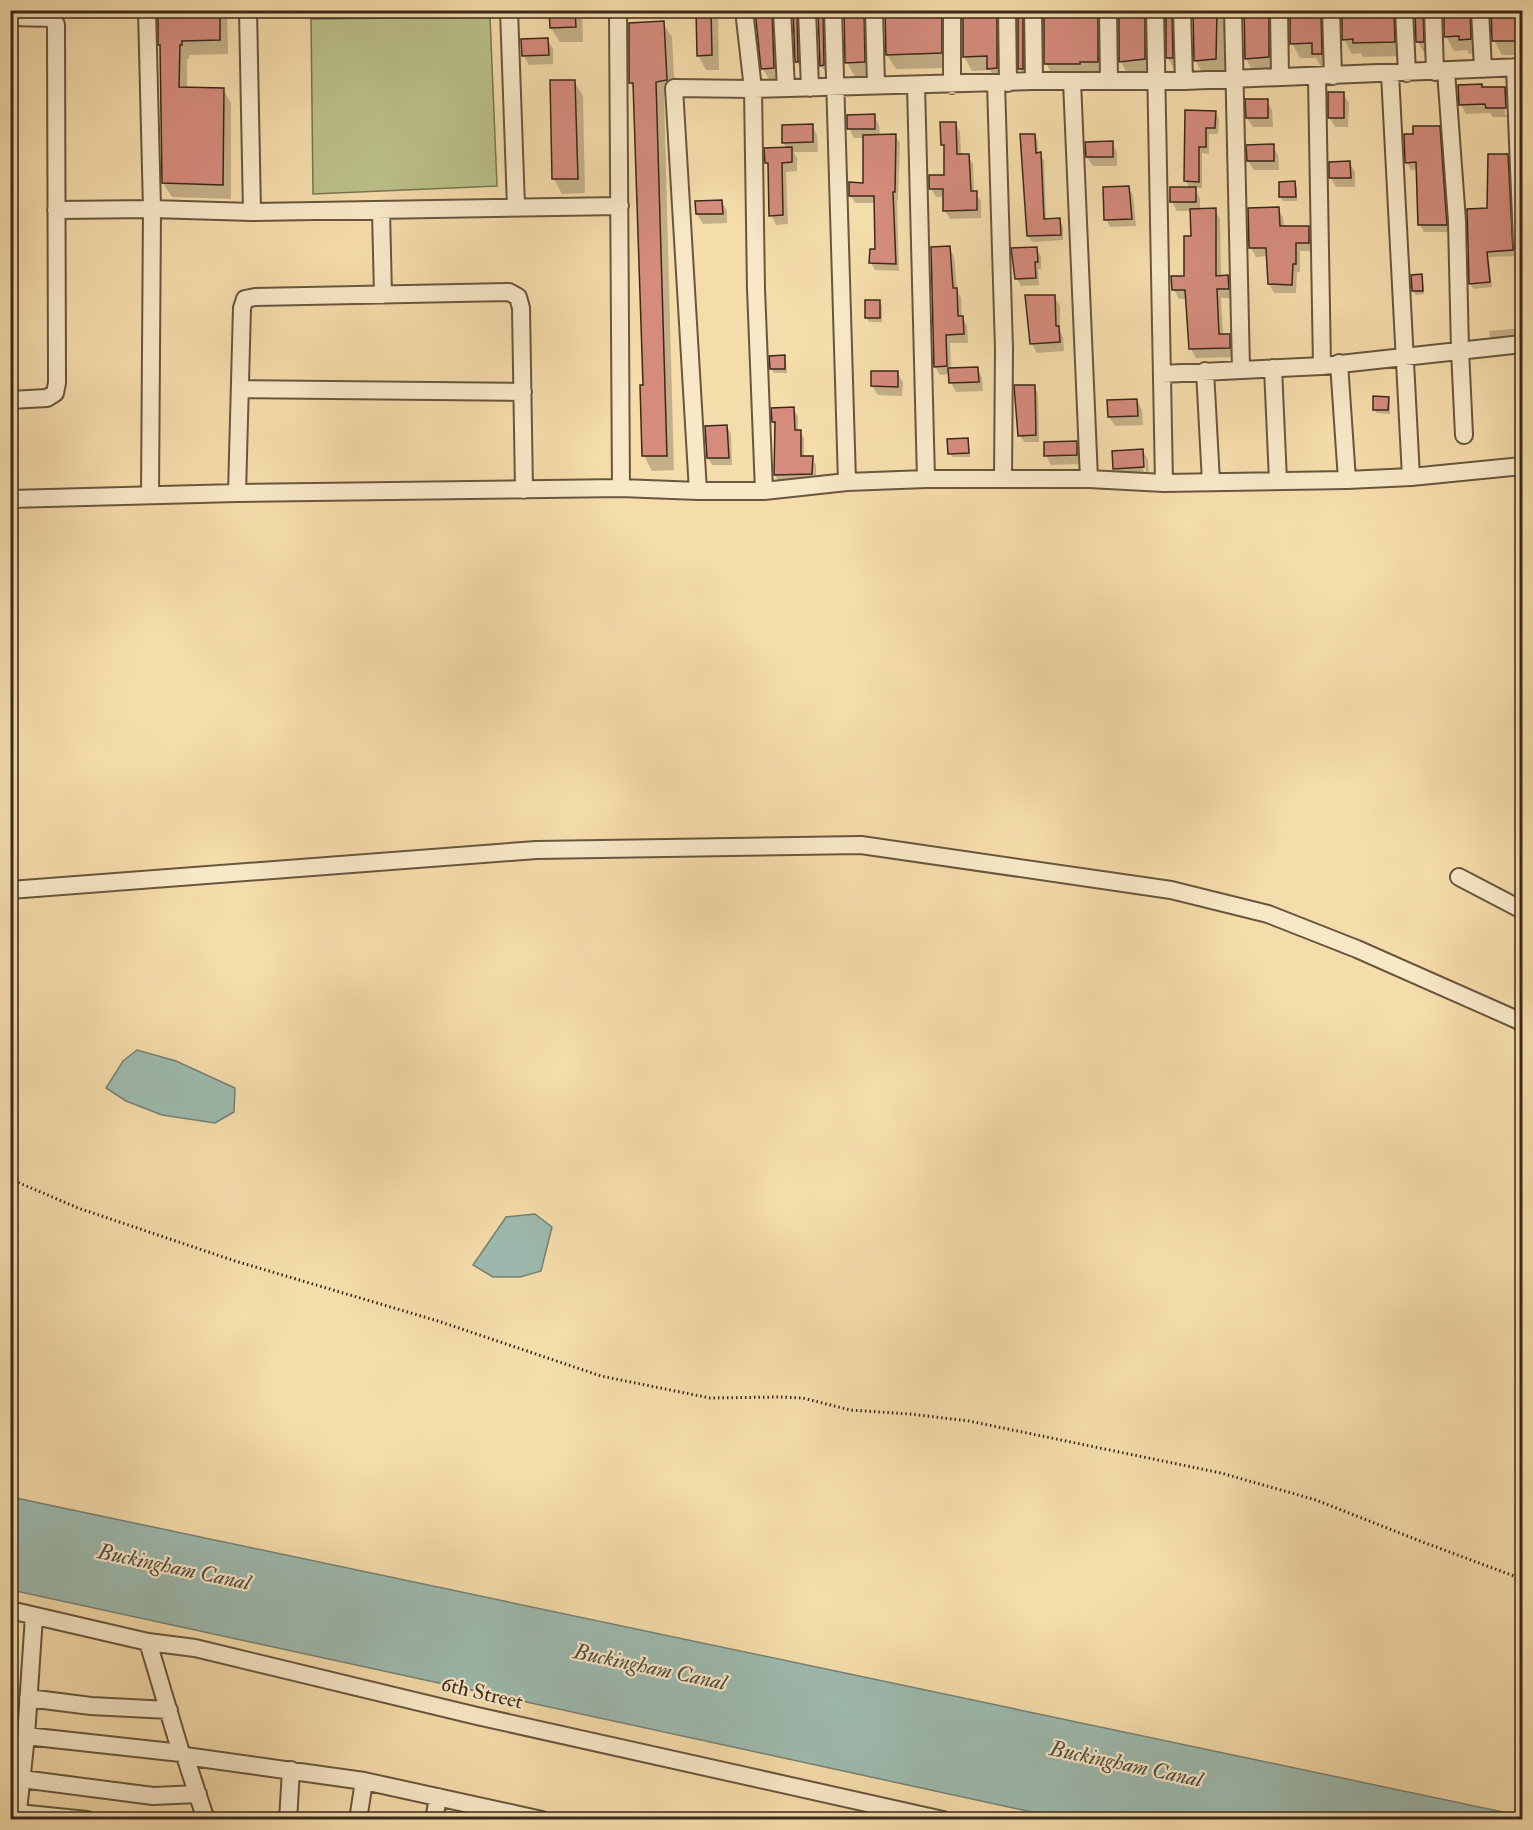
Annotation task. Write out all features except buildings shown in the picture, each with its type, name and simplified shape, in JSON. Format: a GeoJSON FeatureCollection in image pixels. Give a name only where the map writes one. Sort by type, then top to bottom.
{"type":"FeatureCollection","features":[{"type":"Feature","properties":{"kind":"street"},"geometry":{"type":"LineString","coordinates":[[147,10],[152,209],[150,495]]}},
{"type":"Feature","properties":{"kind":"street"},"geometry":{"type":"LineString","coordinates":[[248,10],[252,212]]}},
{"type":"Feature","properties":{"kind":"street"},"geometry":{"type":"LineString","coordinates":[[509,10],[516,207]]}},
{"type":"Feature","properties":{"kind":"street"},"geometry":{"type":"LineString","coordinates":[[618,10],[621,488]]}},
{"type":"Feature","properties":{"kind":"street"},"geometry":{"type":"LineString","coordinates":[[744,10],[753,89],[756,289],[764,491]]}},
{"type":"Feature","properties":{"kind":"street"},"geometry":{"type":"LineString","coordinates":[[782,10],[786,88]]}},
{"type":"Feature","properties":{"kind":"street"},"geometry":{"type":"LineString","coordinates":[[807,10],[810,88]]}},
{"type":"Feature","properties":{"kind":"street"},"geometry":{"type":"LineString","coordinates":[[833,10],[847,482]]}},
{"type":"Feature","properties":{"kind":"street"},"geometry":{"type":"LineString","coordinates":[[874,10],[876,86]]}},
{"type":"Feature","properties":{"kind":"street"},"geometry":{"type":"LineString","coordinates":[[952,10],[952,85]]}},
{"type":"Feature","properties":{"kind":"street"},"geometry":{"type":"LineString","coordinates":[[1004,479],[1002,83],[1007,10]]}},
{"type":"Feature","properties":{"kind":"street"},"geometry":{"type":"LineString","coordinates":[[1033,10],[1034,81]]}},
{"type":"Feature","properties":{"kind":"street"},"geometry":{"type":"LineString","coordinates":[[1108,10],[1109,81]]}},
{"type":"Feature","properties":{"kind":"street"},"geometry":{"type":"LineString","coordinates":[[1155,10],[1164,483]]}},
{"type":"Feature","properties":{"kind":"street"},"geometry":{"type":"LineString","coordinates":[[1182,10],[1184,81]]}},
{"type":"Feature","properties":{"kind":"street"},"geometry":{"type":"LineString","coordinates":[[1233,10],[1241,369]]}},
{"type":"Feature","properties":{"kind":"street"},"geometry":{"type":"LineString","coordinates":[[1280,10],[1280,77]]}},
{"type":"Feature","properties":{"kind":"street"},"geometry":{"type":"LineString","coordinates":[[1331,10],[1325,77],[1330,365],[1347,480]]}},
{"type":"Feature","properties":{"kind":"street"},"geometry":{"type":"LineString","coordinates":[[1404,10],[1407,73]]}},
{"type":"Feature","properties":{"kind":"street"},"geometry":{"type":"LineString","coordinates":[[1433,10],[1457,221],[1464,435]]}},
{"type":"Feature","properties":{"kind":"street"},"geometry":{"type":"LineString","coordinates":[[1480,10],[1483,69]]}},
{"type":"Feature","properties":{"kind":"street"},"geometry":{"type":"LineString","coordinates":[[10,18],[53,18],[56,25],[57,383],[55,393],[47,398],[10,400]]}},
{"type":"Feature","properties":{"kind":"street"},"geometry":{"type":"LineString","coordinates":[[698,491],[674,88],[753,89],[1034,81],[1184,81],[1325,77],[1519,67],[1522,243]]}},
{"type":"Feature","properties":{"kind":"street"},"geometry":{"type":"LineString","coordinates":[[1390,74],[1411,477]]}},
{"type":"Feature","properties":{"kind":"street"},"geometry":{"type":"LineString","coordinates":[[1072,81],[1089,479]]}},
{"type":"Feature","properties":{"kind":"street"},"geometry":{"type":"LineString","coordinates":[[915,85],[926,479]]}},
{"type":"Feature","properties":{"kind":"street"},"geometry":{"type":"LineString","coordinates":[[56,210],[152,209],[252,212],[620,206]]}},
{"type":"Feature","properties":{"kind":"street"},"geometry":{"type":"LineString","coordinates":[[381,210],[383,295]]}},
{"type":"Feature","properties":{"kind":"street"},"geometry":{"type":"LineString","coordinates":[[237,493],[242,308],[245,299],[508,292],[518,297],[521,308],[524,490]]}},
{"type":"Feature","properties":{"kind":"street"},"geometry":{"type":"LineString","coordinates":[[1162,374],[1330,365],[1522,344]]}},
{"type":"Feature","properties":{"kind":"street"},"geometry":{"type":"LineString","coordinates":[[1274,368],[1278,481]]}},
{"type":"Feature","properties":{"kind":"street"},"geometry":{"type":"LineString","coordinates":[[1205,371],[1211,482]]}},
{"type":"Feature","properties":{"kind":"street"},"geometry":{"type":"LineString","coordinates":[[240,389],[523,392]]}},
{"type":"Feature","properties":{"kind":"street"},"geometry":{"type":"LineString","coordinates":[[10,500],[237,493],[621,488],[764,491],[847,482],[926,479],[1089,479],[1164,483],[1347,480],[1411,477],[1522,466]]}},
{"type":"Feature","properties":{"kind":"street"},"geometry":{"type":"LineString","coordinates":[[10,890],[536,850],[861,845],[1172,890],[1268,914],[1357,949],[1522,1022]]}},
{"type":"Feature","properties":{"kind":"street"},"geometry":{"type":"LineString","coordinates":[[1459,877],[1522,910]]}},
{"type":"Feature","properties":{"kind":"street","name":"6th Street"},"geometry":{"type":"LineString","coordinates":[[10,1610],[148,1642],[195,1648],[889,1813],[943,1820]]}},
{"type":"Feature","properties":{"kind":"street"},"geometry":{"type":"LineString","coordinates":[[34,1616],[26,1736],[17,1816],[87,1820]]}},
{"type":"Feature","properties":{"kind":"street"},"geometry":{"type":"LineString","coordinates":[[148,1642],[206,1820]]}},
{"type":"Feature","properties":{"kind":"street"},"geometry":{"type":"LineString","coordinates":[[28,1698],[91,1706],[169,1710]]}},
{"type":"Feature","properties":{"kind":"street"},"geometry":{"type":"LineString","coordinates":[[26,1736],[183,1754],[364,1781],[438,1797],[509,1817],[542,1820]]}},
{"type":"Feature","properties":{"kind":"street"},"geometry":{"type":"LineString","coordinates":[[288,1820],[291,1770]]}},
{"type":"Feature","properties":{"kind":"street"},"geometry":{"type":"LineString","coordinates":[[22,1779],[153,1796],[198,1794]]}},
{"type":"Feature","properties":{"kind":"street"},"geometry":{"type":"LineString","coordinates":[[358,1820],[364,1781]]}},
{"type":"Feature","properties":{"kind":"street"},"geometry":{"type":"LineString","coordinates":[[434,1820],[438,1797]]}},
{"type":"Feature","properties":{"kind":"path"},"geometry":{"type":"LineString","coordinates":[[10,1179],[78,1208],[235,1261],[438,1322],[601,1376],[710,1398],[803,1398],[850,1410],[910,1413],[969,1421],[1221,1473],[1316,1500],[1522,1579]]}},
{"type":"Feature","properties":{"kind":"green space"},"geometry":{"type":"Polygon","coordinates":[[[490,17],[497,186],[313,194],[311,19],[490,17]]]}},
{"type":"Feature","properties":{"kind":"water"},"geometry":{"type":"Polygon","coordinates":[[[137,1050],[176,1061],[235,1088],[234,1112],[215,1123],[162,1115],[126,1101],[106,1088],[123,1061],[137,1050]]]}},
{"type":"Feature","properties":{"kind":"water"},"geometry":{"type":"Polygon","coordinates":[[[535,1214],[552,1227],[541,1271],[520,1277],[493,1277],[473,1265],[506,1217],[535,1214]]]}},
{"type":"Feature","properties":{"kind":"water","name":"Buckingham Canal"},"geometry":{"type":"Polygon","coordinates":[[[11,1497],[1522,1816],[1522,1819],[1064,1819],[11,1590],[11,1497]]]}}]}
